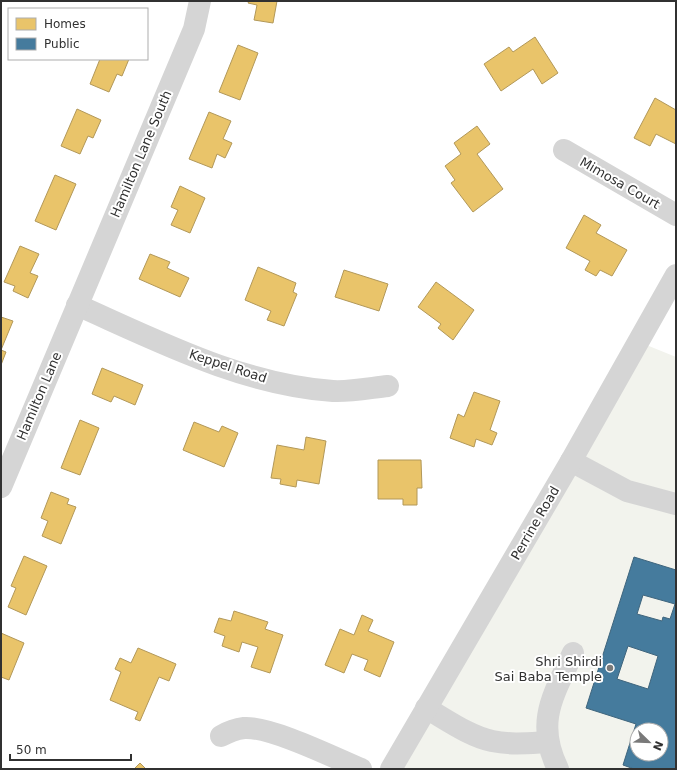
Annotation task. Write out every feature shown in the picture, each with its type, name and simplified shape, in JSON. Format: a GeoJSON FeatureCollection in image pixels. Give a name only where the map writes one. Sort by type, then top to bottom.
{"type":"FeatureCollection","features":[{"type":"Feature","properties":{"kind":"street","name":"Hamilton Lane South"},"geometry":{"type":"LineString","coordinates":[[77,305],[194,29],[200,1]]}},
{"type":"Feature","properties":{"kind":"street","name":"Mimosa Court"},"geometry":{"type":"LineString","coordinates":[[564,150],[676,215]]}},
{"type":"Feature","properties":{"kind":"street","name":"Perrine Road"},"geometry":{"type":"LineString","coordinates":[[391,769],[571,461],[676,276]]}},
{"type":"Feature","properties":{"kind":"street","name":"Keppel Road"},"geometry":{"type":"LineString","coordinates":[[77,305],[185,352],[244,373],[296,386],[334,391],[388,386]]}},
{"type":"Feature","properties":{"kind":"street","name":"Hamilton Lane"},"geometry":{"type":"LineString","coordinates":[[1,487],[77,305]]}},
{"type":"Feature","properties":{"kind":"street"},"geometry":{"type":"LineString","coordinates":[[571,461],[627,491],[676,504]]}},
{"type":"Feature","properties":{"kind":"street"},"geometry":{"type":"LineString","coordinates":[[558,769],[548,742],[546,723],[554,694],[573,653]]}},
{"type":"Feature","properties":{"kind":"street"},"geometry":{"type":"LineString","coordinates":[[426,708],[469,733],[492,741],[517,744],[548,742]]}},
{"type":"Feature","properties":{"kind":"street"},"geometry":{"type":"LineString","coordinates":[[221,736],[233,730],[246,728],[271,732],[361,769]]}},
{"type":"Feature","properties":{"kind":"shaded area"},"geometry":{"type":"Polygon","coordinates":[[[644,344],[676,357],[676,769],[392,769],[644,344]]]}},
{"type":"Feature","properties":{"kind":"building: Homes"},"geometry":{"type":"Polygon","coordinates":[[[249,1],[277,1],[273,23],[254,20],[257,5],[248,3],[249,1]]]}},
{"type":"Feature","properties":{"kind":"building: Homes"},"geometry":{"type":"Polygon","coordinates":[[[535,37],[558,73],[542,84],[533,69],[501,91],[484,64],[509,47],[513,52],[535,37]]]}},
{"type":"Feature","properties":{"kind":"building: Homes"},"geometry":{"type":"Polygon","coordinates":[[[238,45],[258,53],[240,100],[219,92],[238,45]]]}},
{"type":"Feature","properties":{"kind":"building: Homes"},"geometry":{"type":"Polygon","coordinates":[[[100,60],[129,60],[122,76],[117,74],[109,92],[90,84],[100,60]]]}},
{"type":"Feature","properties":{"kind":"building: Homes"},"geometry":{"type":"Polygon","coordinates":[[[655,98],[676,110],[676,144],[656,134],[650,146],[634,138],[655,98]]]}},
{"type":"Feature","properties":{"kind":"building: Homes"},"geometry":{"type":"Polygon","coordinates":[[[77,109],[101,120],[93,138],[88,136],[80,154],[61,146],[77,109]]]}},
{"type":"Feature","properties":{"kind":"building: Homes"},"geometry":{"type":"Polygon","coordinates":[[[209,112],[231,121],[223,139],[232,143],[225,158],[217,154],[212,168],[189,159],[209,112]]]}},
{"type":"Feature","properties":{"kind":"building: Homes"},"geometry":{"type":"Polygon","coordinates":[[[477,126],[490,144],[477,154],[503,189],[473,212],[451,183],[455,180],[445,166],[461,154],[454,143],[477,126]]]}},
{"type":"Feature","properties":{"kind":"building: Homes"},"geometry":{"type":"Polygon","coordinates":[[[55,175],[76,184],[56,230],[35,221],[55,175]]]}},
{"type":"Feature","properties":{"kind":"building: Homes"},"geometry":{"type":"Polygon","coordinates":[[[180,186],[205,198],[190,233],[171,225],[178,210],[171,207],[180,186]]]}},
{"type":"Feature","properties":{"kind":"building: Homes"},"geometry":{"type":"Polygon","coordinates":[[[584,215],[601,225],[596,233],[627,250],[612,276],[600,270],[596,276],[585,270],[590,261],[566,248],[584,215]]]}},
{"type":"Feature","properties":{"kind":"building: Homes"},"geometry":{"type":"Polygon","coordinates":[[[20,246],[39,254],[30,273],[38,276],[28,298],[13,291],[15,286],[4,282],[20,246]]]}},
{"type":"Feature","properties":{"kind":"building: Homes"},"geometry":{"type":"Polygon","coordinates":[[[150,254],[170,262],[167,268],[189,278],[180,297],[139,279],[150,254]]]}},
{"type":"Feature","properties":{"kind":"building: Homes"},"geometry":{"type":"Polygon","coordinates":[[[258,267],[296,283],[293,292],[297,294],[284,326],[267,320],[271,311],[245,300],[258,267]]]}},
{"type":"Feature","properties":{"kind":"building: Homes"},"geometry":{"type":"Polygon","coordinates":[[[344,270],[388,284],[379,311],[335,297],[344,270]]]}},
{"type":"Feature","properties":{"kind":"building: Homes"},"geometry":{"type":"Polygon","coordinates":[[[436,282],[474,310],[453,340],[438,328],[441,324],[418,307],[436,282]]]}},
{"type":"Feature","properties":{"kind":"building: Homes"},"geometry":{"type":"Polygon","coordinates":[[[1,317],[13,321],[1,350],[1,317]]]}},
{"type":"Feature","properties":{"kind":"building: Homes"},"geometry":{"type":"Polygon","coordinates":[[[1,350],[6,352],[1,365],[1,350]]]}},
{"type":"Feature","properties":{"kind":"building: Homes"},"geometry":{"type":"Polygon","coordinates":[[[102,368],[143,385],[135,405],[114,396],[111,402],[92,394],[102,368]]]}},
{"type":"Feature","properties":{"kind":"building: Homes"},"geometry":{"type":"Polygon","coordinates":[[[474,392],[500,401],[490,430],[497,433],[492,445],[476,439],[474,447],[450,438],[458,414],[464,417],[474,392]]]}},
{"type":"Feature","properties":{"kind":"building: Homes"},"geometry":{"type":"Polygon","coordinates":[[[80,420],[99,428],[80,475],[61,468],[80,420]]]}},
{"type":"Feature","properties":{"kind":"building: Homes"},"geometry":{"type":"Polygon","coordinates":[[[194,422],[219,432],[222,426],[238,433],[224,467],[183,450],[194,422]]]}},
{"type":"Feature","properties":{"kind":"building: Homes"},"geometry":{"type":"Polygon","coordinates":[[[306,437],[326,441],[319,484],[297,480],[296,487],[280,484],[281,479],[271,478],[277,445],[304,450],[306,437]]]}},
{"type":"Feature","properties":{"kind":"building: Homes"},"geometry":{"type":"Polygon","coordinates":[[[378,460],[421,460],[422,488],[417,488],[417,505],[403,505],[403,499],[378,499],[378,460]]]}},
{"type":"Feature","properties":{"kind":"building: Homes"},"geometry":{"type":"Polygon","coordinates":[[[51,492],[69,499],[67,504],[76,507],[61,544],[42,536],[48,521],[41,518],[51,492]]]}},
{"type":"Feature","properties":{"kind":"building: Homes"},"geometry":{"type":"Polygon","coordinates":[[[24,556],[47,566],[26,615],[8,607],[16,588],[11,586],[24,556]]]}},
{"type":"Feature","properties":{"kind":"building: Homes"},"geometry":{"type":"Polygon","coordinates":[[[234,611],[268,622],[265,629],[283,635],[270,673],[251,667],[258,647],[242,642],[239,652],[222,646],[225,636],[214,632],[219,618],[231,621],[234,611]]]}},
{"type":"Feature","properties":{"kind":"building: Homes"},"geometry":{"type":"Polygon","coordinates":[[[362,615],[373,620],[368,631],[394,642],[380,677],[364,670],[368,660],[352,654],[344,673],[325,665],[340,629],[354,635],[362,615]]]}},
{"type":"Feature","properties":{"kind":"building: Homes"},"geometry":{"type":"Polygon","coordinates":[[[1,633],[24,643],[9,680],[1,677],[1,633]]]}},
{"type":"Feature","properties":{"kind":"building: Homes"},"geometry":{"type":"Polygon","coordinates":[[[138,648],[176,664],[169,681],[159,677],[140,721],[135,719],[138,712],[110,700],[121,672],[115,669],[120,658],[131,663],[138,648]]]}},
{"type":"Feature","properties":{"kind":"building: Homes"},"geometry":{"type":"Polygon","coordinates":[[[140,763],[146,769],[134,769],[140,763]]]}},
{"type":"Feature","properties":{"kind":"building: Public","name":"Shri Shirdi Sai Baba Temple"},"geometry":{"type":"Polygon","coordinates":[[[634,557],[676,570],[676,769],[634,769],[623,765],[629,746],[629,762],[669,762],[669,722],[630,722],[586,708],[634,557]],[[643,595],[637,614],[662,621],[663,617],[670,619],[675,604],[643,595]],[[628,646],[617,679],[648,689],[658,656],[628,646]]]}},
{"type":"Feature","properties":{"kind":"place","name":"Shri Shirdi Sai Baba Temple"},"geometry":{"type":"Point","coordinates":[610,668]}}]}
